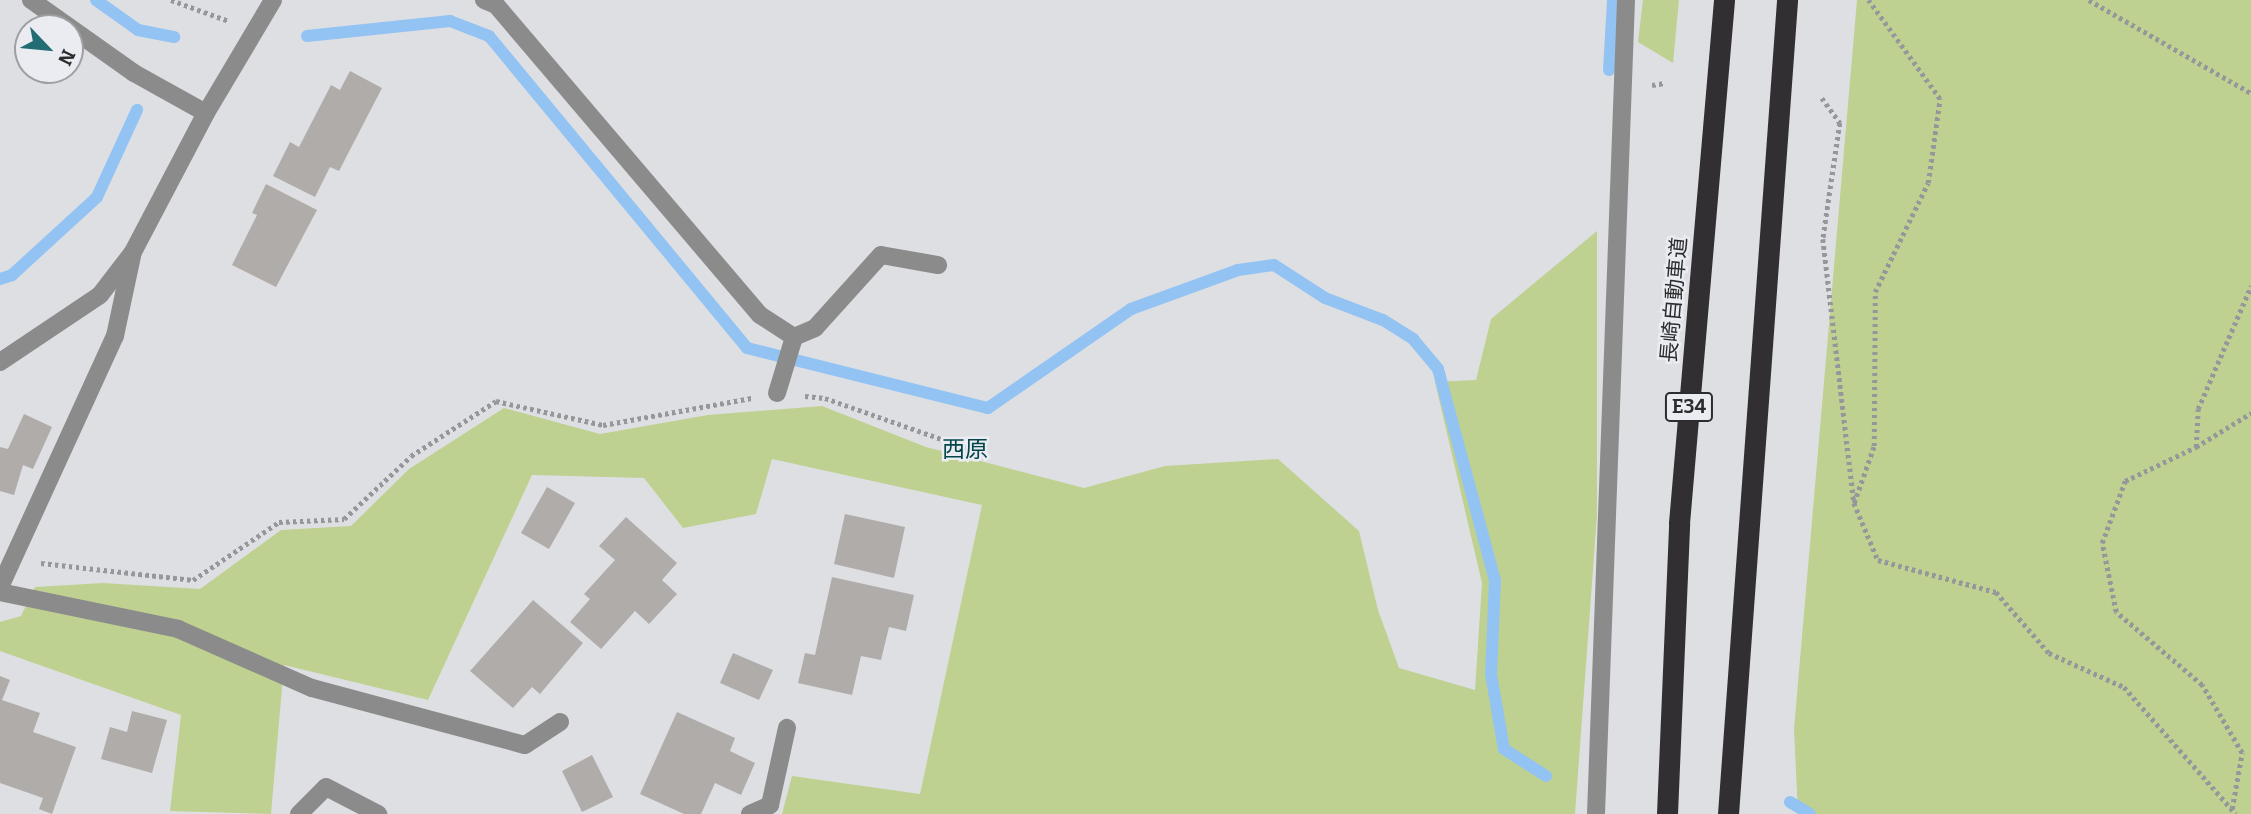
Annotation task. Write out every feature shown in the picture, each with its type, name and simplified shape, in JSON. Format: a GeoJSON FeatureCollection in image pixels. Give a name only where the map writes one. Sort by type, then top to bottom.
{"type":"FeatureCollection","features":[{"type":"Feature","properties":{"kind":"highway","name":"長崎自動車道"},"geometry":{"type":"LineString","coordinates":[[1667,814],[1679,523],[1724,0]]}},
{"type":"Feature","properties":{"kind":"highway"},"geometry":{"type":"LineString","coordinates":[[1728,814],[1787,0]]}},
{"type":"Feature","properties":{"kind":"street"},"geometry":{"type":"LineString","coordinates":[[31,0],[134,73],[206,113]]}},
{"type":"Feature","properties":{"kind":"street"},"geometry":{"type":"LineString","coordinates":[[0,362],[100,295],[133,253],[206,113],[253,30],[274,0]]}},
{"type":"Feature","properties":{"kind":"street"},"geometry":{"type":"LineString","coordinates":[[484,0],[496,5],[760,315],[794,337]]}},
{"type":"Feature","properties":{"kind":"street"},"geometry":{"type":"LineString","coordinates":[[1597,814],[1626,0]]}},
{"type":"Feature","properties":{"kind":"street"},"geometry":{"type":"LineString","coordinates":[[0,587],[114,336],[133,253]]}},
{"type":"Feature","properties":{"kind":"street"},"geometry":{"type":"LineString","coordinates":[[777,393],[794,337],[815,328],[881,255],[938,265]]}},
{"type":"Feature","properties":{"kind":"street"},"geometry":{"type":"LineString","coordinates":[[0,592],[178,629],[312,688],[525,745],[560,722]]}},
{"type":"Feature","properties":{"kind":"street"},"geometry":{"type":"LineString","coordinates":[[750,814],[770,805],[787,728]]}},
{"type":"Feature","properties":{"kind":"street"},"geometry":{"type":"LineString","coordinates":[[299,814],[326,787],[379,814]]}},
{"type":"Feature","properties":{"kind":"path"},"geometry":{"type":"LineString","coordinates":[[171,0],[253,30]]}},
{"type":"Feature","properties":{"kind":"path"},"geometry":{"type":"LineString","coordinates":[[1854,503],[1874,446],[1875,292],[1928,183],[1940,99],[1868,0]]}},
{"type":"Feature","properties":{"kind":"path"},"geometry":{"type":"LineString","coordinates":[[2089,0],[2251,93]]}},
{"type":"Feature","properties":{"kind":"path"},"geometry":{"type":"LineString","coordinates":[[1822,98],[1840,123],[1823,239],[1854,503],[1878,560],[1996,592],[2049,653],[2124,687],[2234,812]]}},
{"type":"Feature","properties":{"kind":"path"},"geometry":{"type":"LineString","coordinates":[[2196,447],[2198,409],[2251,286]]}},
{"type":"Feature","properties":{"kind":"path"},"geometry":{"type":"LineString","coordinates":[[13,560],[194,580],[279,522],[344,519],[411,456],[496,401],[603,425],[777,393],[825,398],[970,449]]}},
{"type":"Feature","properties":{"kind":"path"},"geometry":{"type":"LineString","coordinates":[[2234,812],[2242,753],[2202,685],[2116,612],[2102,543],[2125,481],[2196,447],[2251,413]]}},
{"type":"Feature","properties":{"kind":"green space"},"geometry":{"type":"Polygon","coordinates":[[[1643,0],[1679,0],[1673,63],[1638,42],[1643,0]]]}},
{"type":"Feature","properties":{"kind":"green space"},"geometry":{"type":"Polygon","coordinates":[[[1857,0],[2251,0],[2251,814],[1798,814],[1794,729],[1857,0]]]}},
{"type":"Feature","properties":{"kind":"green space"},"geometry":{"type":"Polygon","coordinates":[[[1597,231],[1597,515],[1575,814],[782,814],[792,776],[920,794],[982,505],[772,459],[756,514],[683,528],[644,478],[532,475],[428,700],[284,665],[271,814],[170,811],[181,715],[0,651],[0,622],[21,616],[35,587],[103,583],[200,589],[281,530],[351,526],[409,469],[504,408],[600,434],[708,415],[822,406],[926,447],[1084,488],[1165,466],[1278,459],[1359,531],[1378,610],[1399,668],[1475,690],[1482,583],[1435,382],[1476,380],[1491,319],[1597,231]]]}},
{"type":"Feature","properties":{"kind":"building"},"geometry":{"type":"Polygon","coordinates":[[[350,71],[382,88],[339,171],[330,167],[315,197],[273,176],[290,142],[299,147],[331,85],[340,90],[350,71]]]}},
{"type":"Feature","properties":{"kind":"building"},"geometry":{"type":"Polygon","coordinates":[[[266,184],[317,210],[276,287],[232,265],[257,215],[252,213],[266,184]]]}},
{"type":"Feature","properties":{"kind":"building"},"geometry":{"type":"Polygon","coordinates":[[[24,414],[52,427],[33,469],[23,465],[14,495],[0,491],[0,447],[8,449],[24,414]]]}},
{"type":"Feature","properties":{"kind":"building"},"geometry":{"type":"Polygon","coordinates":[[[547,487],[575,503],[549,549],[521,533],[547,487]]]}},
{"type":"Feature","properties":{"kind":"building"},"geometry":{"type":"Polygon","coordinates":[[[845,514],[905,527],[894,578],[834,564],[845,514]]]}},
{"type":"Feature","properties":{"kind":"building"},"geometry":{"type":"Polygon","coordinates":[[[626,517],[677,563],[662,580],[677,594],[649,624],[635,611],[601,649],[570,622],[590,599],[584,594],[615,560],[599,546],[626,517]]]}},
{"type":"Feature","properties":{"kind":"building"},"geometry":{"type":"Polygon","coordinates":[[[832,577],[914,595],[906,631],[889,627],[881,660],[861,656],[852,695],[798,683],[805,653],[815,655],[832,577]]]}},
{"type":"Feature","properties":{"kind":"building"},"geometry":{"type":"Polygon","coordinates":[[[533,600],[583,643],[540,694],[532,687],[513,708],[470,671],[533,600]]]}},
{"type":"Feature","properties":{"kind":"building"},"geometry":{"type":"Polygon","coordinates":[[[733,653],[773,670],[759,700],[720,683],[733,653]]]}},
{"type":"Feature","properties":{"kind":"building"},"geometry":{"type":"Polygon","coordinates":[[[0,676],[10,680],[2,700],[40,713],[33,732],[76,747],[52,814],[39,809],[43,798],[0,783],[0,676]]]}},
{"type":"Feature","properties":{"kind":"building"},"geometry":{"type":"Polygon","coordinates":[[[132,711],[167,720],[152,773],[101,759],[110,727],[127,732],[132,711]]]}},
{"type":"Feature","properties":{"kind":"building"},"geometry":{"type":"Polygon","coordinates":[[[677,712],[735,738],[730,751],[755,763],[741,795],[715,783],[701,814],[684,814],[640,794],[677,712]]]}},
{"type":"Feature","properties":{"kind":"building"},"geometry":{"type":"Polygon","coordinates":[[[592,755],[613,797],[582,812],[562,771],[592,755]]]}},
{"type":"Feature","properties":{"kind":"waterway"},"geometry":{"type":"LineString","coordinates":[[96,0],[138,30],[174,37]]}},
{"type":"Feature","properties":{"kind":"waterway"},"geometry":{"type":"LineString","coordinates":[[1609,70],[1613,0]]}},
{"type":"Feature","properties":{"kind":"waterway"},"geometry":{"type":"LineString","coordinates":[[307,36],[450,21],[489,36],[747,348],[988,408],[1131,309],[1238,270],[1274,265],[1325,298],[1383,320],[1413,339],[1438,369],[1495,580],[1491,674],[1504,749],[1546,776]]}},
{"type":"Feature","properties":{"kind":"waterway"},"geometry":{"type":"LineString","coordinates":[[0,279],[12,275],[97,197],[137,110]]}},
{"type":"Feature","properties":{"kind":"waterway"},"geometry":{"type":"LineString","coordinates":[[1790,802],[1810,814]]}},
{"type":"Feature","properties":{"kind":"district","name":"西原"},"geometry":{"type":"Point","coordinates":[965,449]}}]}
